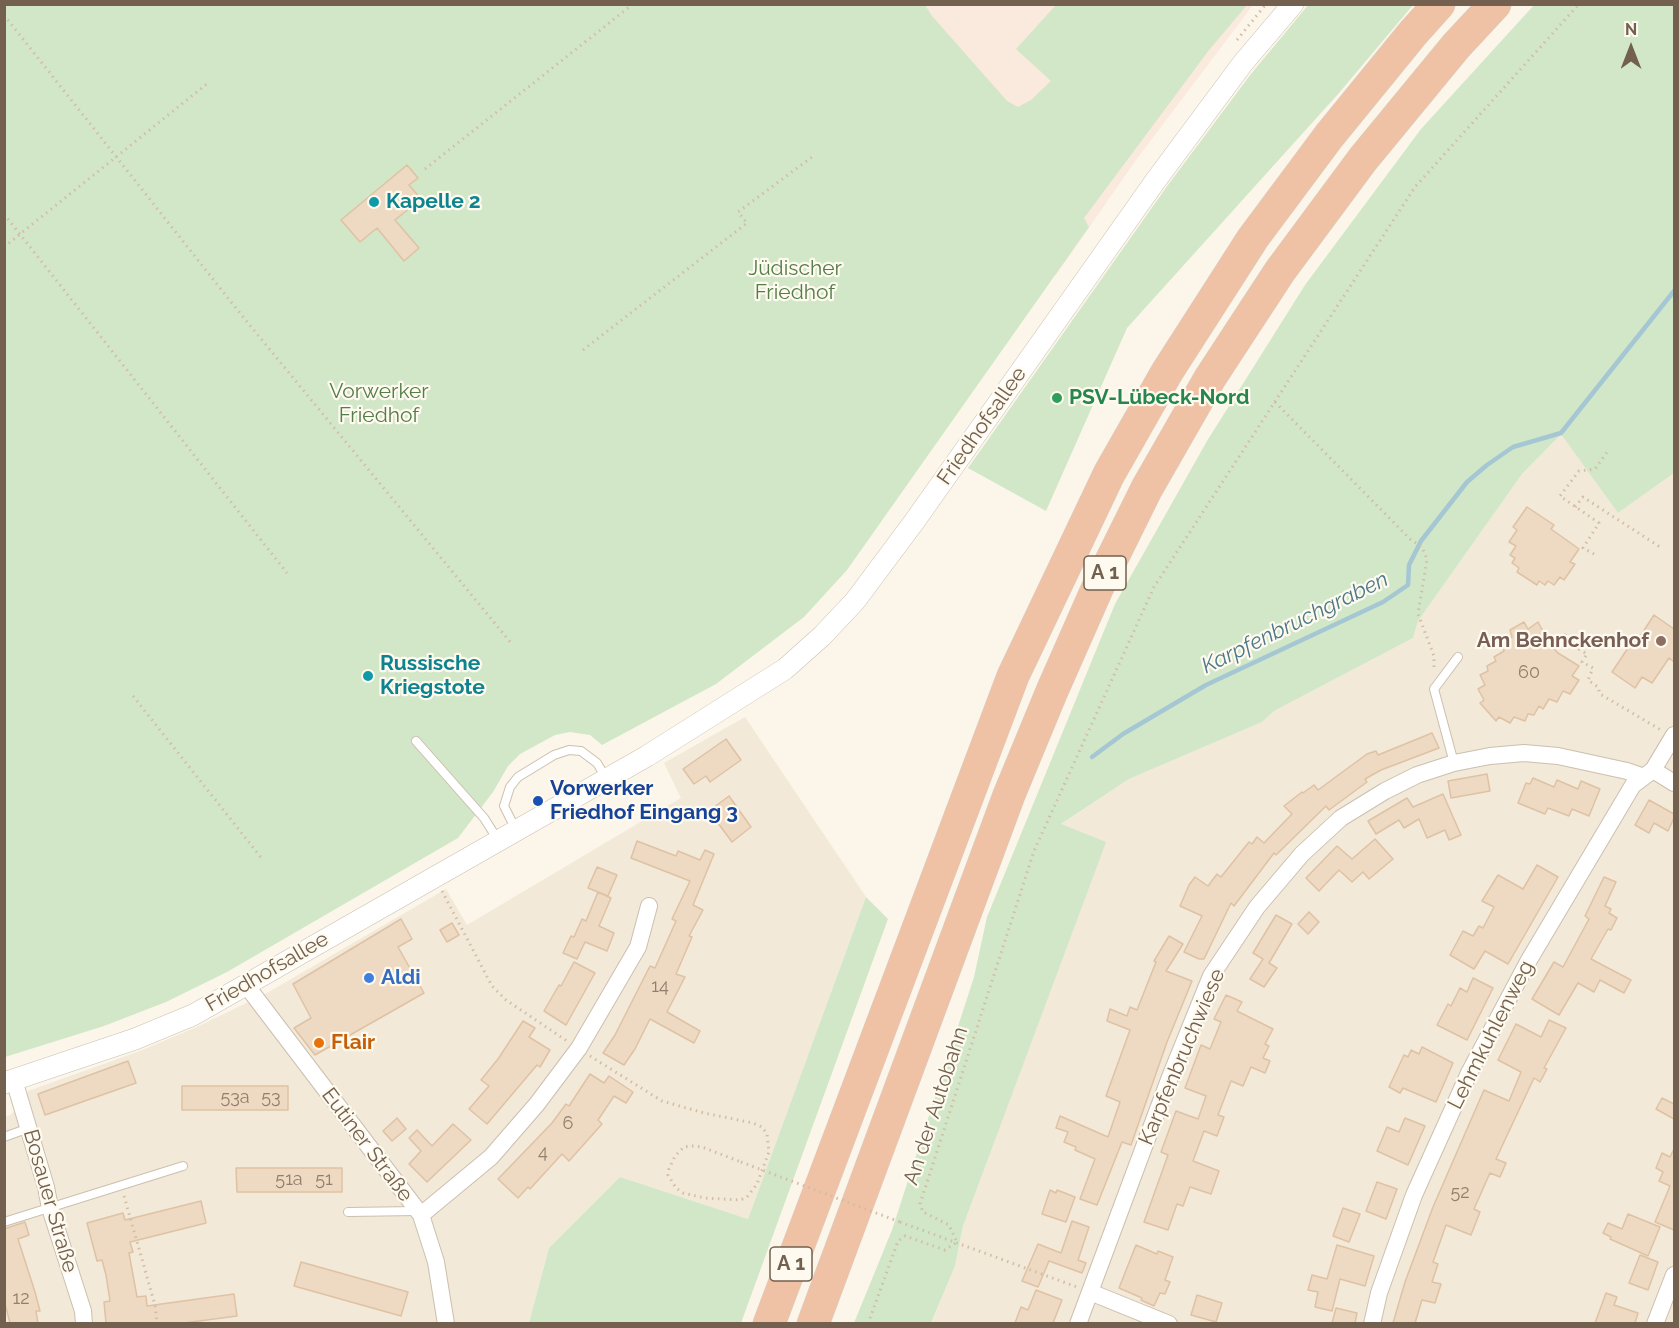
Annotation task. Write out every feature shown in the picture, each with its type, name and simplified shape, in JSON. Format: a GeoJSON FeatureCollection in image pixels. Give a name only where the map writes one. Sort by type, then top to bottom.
{"type":"FeatureCollection","features":[{"type":"Feature","properties":{"kind":"highway","name":"A 1"},"geometry":{"type":"LineString","coordinates":[[769,1323],[1013,676],[1109,474],[1167,372],[1253,238],[1329,136],[1439,4]]}},
{"type":"Feature","properties":{"kind":"highway","name":"A 1"},"geometry":{"type":"LineString","coordinates":[[813,1323],[1009,795],[1096,589],[1147,488],[1210,378],[1280,271],[1363,159],[1456,46],[1494,4]]}},
{"type":"Feature","properties":{"kind":"street","name":"Friedhofsallee"},"geometry":{"type":"LineString","coordinates":[[9,1081],[135,1039],[193,1015],[607,778],[714,715],[785,669],[822,636],[855,601],[914,522],[1156,180],[1244,63],[1293,4]]}},
{"type":"Feature","properties":{"kind":"street"},"geometry":{"type":"LineString","coordinates":[[1648,773],[1674,736]]}},
{"type":"Feature","properties":{"kind":"street","name":"Karpfenbruchwiese"},"geometry":{"type":"LineString","coordinates":[[1078,1323],[1170,1077],[1211,976],[1257,907],[1302,854],[1341,818],[1385,791],[1417,775],[1455,763],[1490,756],[1524,753],[1558,756],[1627,771],[1648,773],[1674,783]]}},
{"type":"Feature","properties":{"kind":"street","name":"Lehmkuhlenweg"},"geometry":{"type":"LineString","coordinates":[[1372,1323],[1379,1293],[1414,1195],[1469,1073],[1546,932],[1633,785],[1648,773]]}},
{"type":"Feature","properties":{"kind":"street"},"geometry":{"type":"LineString","coordinates":[[419,1213],[490,1157],[537,1104],[579,1048],[638,947],[649,906]]}},
{"type":"Feature","properties":{"kind":"street","name":"Eutiner Straße"},"geometry":{"type":"LineString","coordinates":[[246,985],[419,1213],[436,1262],[446,1323]]}},
{"type":"Feature","properties":{"kind":"street","name":"Bosauer Straße"},"geometry":{"type":"LineString","coordinates":[[9,1081],[29,1128],[50,1208],[83,1311],[84,1323]]}},
{"type":"Feature","properties":{"kind":"street"},"geometry":{"type":"LineString","coordinates":[[1655,1323],[1674,1275]]}},
{"type":"Feature","properties":{"kind":"street"},"geometry":{"type":"LineString","coordinates":[[1090,1292],[1169,1323]]}},
{"type":"Feature","properties":{"kind":"lane"},"geometry":{"type":"LineString","coordinates":[[1455,763],[1434,689],[1458,657]]}},
{"type":"Feature","properties":{"kind":"lane"},"geometry":{"type":"LineString","coordinates":[[416,741],[484,818],[507,835]]}},
{"type":"Feature","properties":{"kind":"lane"},"geometry":{"type":"LineString","coordinates":[[507,835],[504,806],[510,788],[518,777],[554,755],[569,750],[581,751],[597,763],[607,778]]}},
{"type":"Feature","properties":{"kind":"lane"},"geometry":{"type":"LineString","coordinates":[[4,1137],[29,1128]]}},
{"type":"Feature","properties":{"kind":"lane"},"geometry":{"type":"LineString","coordinates":[[4,1222],[183,1166]]}},
{"type":"Feature","properties":{"kind":"lane"},"geometry":{"type":"LineString","coordinates":[[348,1212],[419,1213]]}},
{"type":"Feature","properties":{"kind":"path"},"geometry":{"type":"LineString","coordinates":[[425,169],[633,4]]}},
{"type":"Feature","properties":{"kind":"path"},"geometry":{"type":"LineString","coordinates":[[1232,47],[1266,4]]}},
{"type":"Feature","properties":{"kind":"path","name":"An der Autobahn"},"geometry":{"type":"LineString","coordinates":[[957,1242],[949,1225],[923,1212],[920,1204],[1034,851],[1154,587],[1415,187],[1579,4]]}},
{"type":"Feature","properties":{"kind":"path"},"geometry":{"type":"LineString","coordinates":[[4,15],[239,312],[511,643]]}},
{"type":"Feature","properties":{"kind":"path"},"geometry":{"type":"LineString","coordinates":[[4,248],[207,83]]}},
{"type":"Feature","properties":{"kind":"path"},"geometry":{"type":"LineString","coordinates":[[584,350],[747,223],[738,212],[812,157]]}},
{"type":"Feature","properties":{"kind":"path"},"geometry":{"type":"LineString","coordinates":[[4,214],[287,573]]}},
{"type":"Feature","properties":{"kind":"path"},"geometry":{"type":"LineString","coordinates":[[1275,402],[1410,539],[1422,548],[1427,559],[1418,614],[1434,656],[1434,689]]}},
{"type":"Feature","properties":{"kind":"path"},"geometry":{"type":"LineString","coordinates":[[1594,554],[1583,548],[1599,523],[1560,496],[1579,471],[1595,469],[1608,451]]}},
{"type":"Feature","properties":{"kind":"path"},"geometry":{"type":"LineString","coordinates":[[1575,507],[1583,497],[1660,547]]}},
{"type":"Feature","properties":{"kind":"path"},"geometry":{"type":"LineString","coordinates":[[1554,648],[1563,640],[1567,631]]}},
{"type":"Feature","properties":{"kind":"path"},"geometry":{"type":"LineString","coordinates":[[1563,640],[1587,654],[1582,662],[1593,668],[1588,680],[1598,687],[1600,694],[1674,736]]}},
{"type":"Feature","properties":{"kind":"path"},"geometry":{"type":"LineString","coordinates":[[133,696],[263,860]]}},
{"type":"Feature","properties":{"kind":"path"},"geometry":{"type":"LineString","coordinates":[[434,876],[492,986],[506,1000],[662,1101],[762,1127],[767,1134],[769,1152],[757,1184],[747,1197],[740,1200],[705,1198],[683,1193],[676,1188],[668,1175],[669,1169],[675,1155],[684,1147],[702,1147],[741,1162],[900,1222],[1090,1292]]}},
{"type":"Feature","properties":{"kind":"path"},"geometry":{"type":"LineString","coordinates":[[121,1185],[155,1305],[157,1323]]}},
{"type":"Feature","properties":{"kind":"path"},"geometry":{"type":"LineString","coordinates":[[868,1323],[898,1241],[905,1236],[945,1250],[957,1242]]}},
{"type":"Feature","properties":{"kind":"shaded area"},"geometry":{"type":"Polygon","coordinates":[[[842,5],[1253,5],[1136,160],[1056,275],[842,5]]]}},
{"type":"Feature","properties":{"kind":"shaded area"},"geometry":{"type":"Polygon","coordinates":[[[1561,433],[1618,513],[1674,473],[1674,1323],[931,1324],[955,1266],[963,1226],[1105,842],[1060,825],[1129,779],[1262,722],[1274,711],[1413,638],[1418,621],[1522,474],[1561,433]]]}},
{"type":"Feature","properties":{"kind":"shaded area"},"geometry":{"type":"Polygon","coordinates":[[[745,717],[866,897],[748,1219],[620,1177],[549,1248],[529,1323],[5,1323],[4,1117],[11,1115],[28,1091],[140,1051],[199,1026],[267,993],[446,889],[467,925],[681,798],[664,763],[745,717]]]}},
{"type":"Feature","properties":{"kind":"green space"},"geometry":{"type":"Polygon","coordinates":[[[1309,4],[1413,5],[1339,93],[1127,328],[1046,511],[968,468],[1168,185],[1251,74],[1309,4]]]}},
{"type":"Feature","properties":{"kind":"green space"},"geometry":{"type":"Polygon","coordinates":[[[1535,4],[1674,5],[1674,473],[1618,513],[1561,434],[1522,474],[1418,621],[1413,638],[1274,711],[1262,722],[1129,779],[1061,824],[1106,842],[963,1226],[955,1266],[931,1323],[854,1323],[892,1230],[974,977],[987,917],[1115,604],[1207,441],[1305,285],[1421,129],[1535,4]]]}},
{"type":"Feature","properties":{"kind":"green space","name":"Vorwerker Friedhof"},"geometry":{"type":"Polygon","coordinates":[[[5,5],[925,5],[932,16],[1007,101],[1018,107],[1031,100],[1051,81],[1016,49],[1056,5],[1247,5],[1209,50],[1084,218],[1089,227],[847,570],[804,617],[716,684],[602,745],[590,735],[570,732],[555,735],[520,754],[508,766],[493,792],[458,838],[227,972],[166,1002],[104,1026],[5,1057],[5,5]]]}},
{"type":"Feature","properties":{"kind":"green space"},"geometry":{"type":"Polygon","coordinates":[[[866,897],[888,919],[741,1323],[529,1323],[549,1248],[620,1177],[748,1219],[866,897]]]}},
{"type":"Feature","properties":{"kind":"building","name":"Kapelle 2"},"geometry":{"type":"Polygon","coordinates":[[[407,165],[418,178],[409,185],[421,199],[395,220],[419,248],[404,261],[377,228],[360,242],[341,220],[407,165]]]}},
{"type":"Feature","properties":{"kind":"building"},"geometry":{"type":"Polygon","coordinates":[[[1527,507],[1554,525],[1551,529],[1579,549],[1570,562],[1575,564],[1564,580],[1560,577],[1554,585],[1548,581],[1545,585],[1539,581],[1537,585],[1517,572],[1519,568],[1512,563],[1515,558],[1510,555],[1516,546],[1509,542],[1517,530],[1513,527],[1527,507]]]}},
{"type":"Feature","properties":{"kind":"building"},"geometry":{"type":"Polygon","coordinates":[[[1654,615],[1674,629],[1674,662],[1669,658],[1652,683],[1642,677],[1635,688],[1612,672],[1636,636],[1639,638],[1654,615]]]}},
{"type":"Feature","properties":{"kind":"building"},"geometry":{"type":"Polygon","coordinates":[[[1524,622],[1528,629],[1538,622],[1550,644],[1558,653],[1579,666],[1572,676],[1579,680],[1570,694],[1563,691],[1557,702],[1549,699],[1543,709],[1539,706],[1534,715],[1528,714],[1525,721],[1514,717],[1510,723],[1499,717],[1496,721],[1480,703],[1484,700],[1478,689],[1485,685],[1480,675],[1488,671],[1487,666],[1496,661],[1494,657],[1504,651],[1501,643],[1512,637],[1510,630],[1524,622]]]}},
{"type":"Feature","properties":{"kind":"building"},"geometry":{"type":"Polygon","coordinates":[[[1432,733],[1439,748],[1381,770],[1365,779],[1367,782],[1329,810],[1326,806],[1276,855],[1274,853],[1234,906],[1231,903],[1204,959],[1184,952],[1202,916],[1180,906],[1195,877],[1208,886],[1217,874],[1221,877],[1249,842],[1252,844],[1257,837],[1264,843],[1292,814],[1284,806],[1302,792],[1314,785],[1318,790],[1367,754],[1376,751],[1378,755],[1432,733]]]}},
{"type":"Feature","properties":{"kind":"building"},"geometry":{"type":"Polygon","coordinates":[[[726,739],[741,760],[710,782],[706,776],[694,784],[683,769],[726,739]]]}},
{"type":"Feature","properties":{"kind":"building"},"geometry":{"type":"Polygon","coordinates":[[[1487,774],[1490,791],[1451,798],[1448,781],[1487,774]]]}},
{"type":"Feature","properties":{"kind":"building"},"geometry":{"type":"Polygon","coordinates":[[[1533,778],[1554,787],[1557,780],[1578,789],[1581,781],[1600,789],[1589,816],[1572,809],[1569,816],[1548,808],[1545,814],[1518,803],[1526,783],[1530,784],[1533,778]]]}},
{"type":"Feature","properties":{"kind":"building"},"geometry":{"type":"Polygon","coordinates":[[[1443,794],[1461,835],[1449,840],[1445,830],[1427,838],[1419,819],[1404,828],[1399,820],[1376,834],[1368,821],[1407,798],[1413,807],[1443,794]]]}},
{"type":"Feature","properties":{"kind":"building"},"geometry":{"type":"Polygon","coordinates":[[[729,796],[751,827],[732,842],[709,811],[729,796]]]}},
{"type":"Feature","properties":{"kind":"building"},"geometry":{"type":"Polygon","coordinates":[[[1649,800],[1674,814],[1668,831],[1654,823],[1649,833],[1635,825],[1649,800]]]}},
{"type":"Feature","properties":{"kind":"building"},"geometry":{"type":"Polygon","coordinates":[[[1375,839],[1393,859],[1369,879],[1363,872],[1352,882],[1339,870],[1319,891],[1306,878],[1337,846],[1352,859],[1375,839]]]}},
{"type":"Feature","properties":{"kind":"building"},"geometry":{"type":"Polygon","coordinates":[[[637,841],[676,856],[678,851],[700,860],[705,850],[714,854],[693,905],[703,910],[689,936],[692,937],[676,974],[685,977],[667,1012],[700,1031],[694,1043],[650,1019],[624,1065],[603,1053],[615,1035],[650,966],[655,968],[676,921],[672,919],[690,881],[631,858],[637,841]]]}},
{"type":"Feature","properties":{"kind":"building"},"geometry":{"type":"Polygon","coordinates":[[[1537,865],[1558,877],[1508,964],[1485,951],[1474,969],[1450,955],[1463,931],[1473,936],[1479,926],[1483,928],[1494,907],[1482,901],[1498,875],[1523,889],[1537,865]]]}},
{"type":"Feature","properties":{"kind":"building"},"geometry":{"type":"Polygon","coordinates":[[[597,867],[617,875],[608,896],[588,888],[597,867]]]}},
{"type":"Feature","properties":{"kind":"building"},"geometry":{"type":"Polygon","coordinates":[[[1604,877],[1616,882],[1605,906],[1611,909],[1609,913],[1617,918],[1591,959],[1631,980],[1624,993],[1600,980],[1594,992],[1578,983],[1559,1015],[1532,999],[1554,962],[1563,967],[1589,919],[1585,916],[1604,877]]]}},
{"type":"Feature","properties":{"kind":"building"},"geometry":{"type":"Polygon","coordinates":[[[598,892],[611,898],[599,926],[614,933],[607,951],[585,942],[577,959],[563,953],[582,919],[586,921],[598,892]]]}},
{"type":"Feature","properties":{"kind":"building"},"geometry":{"type":"Polygon","coordinates":[[[1309,912],[1319,922],[1308,934],[1298,924],[1309,912]]]}},
{"type":"Feature","properties":{"kind":"building"},"geometry":{"type":"Polygon","coordinates":[[[1276,915],[1292,924],[1269,963],[1277,968],[1264,987],[1250,979],[1263,959],[1253,953],[1276,915]]]}},
{"type":"Feature","properties":{"kind":"building"},"geometry":{"type":"Polygon","coordinates":[[[401,919],[412,939],[398,947],[424,993],[315,1055],[294,1028],[311,1018],[293,984],[401,919]]]}},
{"type":"Feature","properties":{"kind":"building"},"geometry":{"type":"Polygon","coordinates":[[[452,923],[459,935],[447,942],[440,930],[452,923]]]}},
{"type":"Feature","properties":{"kind":"building"},"geometry":{"type":"Polygon","coordinates":[[[1169,936],[1183,944],[1166,971],[1192,981],[1167,1042],[1131,1145],[1122,1142],[1097,1205],[1080,1199],[1095,1159],[1064,1142],[1068,1132],[1056,1128],[1060,1116],[1108,1137],[1120,1102],[1106,1096],[1130,1030],[1107,1021],[1110,1009],[1127,1016],[1130,1007],[1137,1010],[1156,962],[1154,961],[1169,936]]]}},
{"type":"Feature","properties":{"kind":"building"},"geometry":{"type":"Polygon","coordinates":[[[574,962],[595,973],[566,1025],[544,1011],[574,962]]]}},
{"type":"Feature","properties":{"kind":"building"},"geometry":{"type":"Polygon","coordinates":[[[1473,978],[1493,988],[1467,1040],[1437,1025],[1448,1004],[1451,1006],[1460,988],[1467,992],[1473,978]]]}},
{"type":"Feature","properties":{"kind":"building"},"geometry":{"type":"Polygon","coordinates":[[[1226,995],[1242,1002],[1237,1011],[1273,1029],[1265,1044],[1269,1046],[1263,1058],[1270,1061],[1265,1073],[1251,1067],[1243,1086],[1231,1081],[1218,1115],[1224,1117],[1217,1136],[1204,1131],[1193,1161],[1219,1171],[1211,1194],[1190,1187],[1183,1206],[1177,1204],[1168,1230],[1144,1222],[1168,1155],[1161,1152],[1176,1111],[1198,1119],[1206,1096],[1185,1088],[1201,1045],[1210,1049],[1221,1022],[1214,1019],[1226,995]]]}},
{"type":"Feature","properties":{"kind":"building"},"geometry":{"type":"Polygon","coordinates":[[[1549,1020],[1566,1028],[1544,1068],[1547,1069],[1540,1082],[1534,1078],[1496,1159],[1506,1163],[1500,1177],[1490,1173],[1474,1209],[1480,1212],[1471,1235],[1446,1225],[1433,1262],[1438,1264],[1432,1282],[1441,1284],[1435,1303],[1422,1300],[1415,1323],[1393,1323],[1405,1282],[1433,1207],[1484,1090],[1509,1101],[1521,1072],[1498,1060],[1516,1024],[1541,1037],[1549,1020]]]}},
{"type":"Feature","properties":{"kind":"building"},"geometry":{"type":"Polygon","coordinates":[[[523,1021],[535,1028],[529,1037],[550,1050],[540,1067],[537,1065],[487,1124],[469,1109],[489,1086],[481,1080],[523,1021]]]}},
{"type":"Feature","properties":{"kind":"building"},"geometry":{"type":"Polygon","coordinates":[[[1422,1047],[1453,1063],[1436,1102],[1403,1088],[1400,1093],[1389,1087],[1404,1055],[1408,1057],[1411,1050],[1419,1054],[1422,1047]]]}},
{"type":"Feature","properties":{"kind":"building"},"geometry":{"type":"Polygon","coordinates":[[[128,1061],[136,1083],[45,1115],[38,1094],[128,1061]]]}},
{"type":"Feature","properties":{"kind":"building"},"geometry":{"type":"Polygon","coordinates":[[[590,1074],[604,1083],[609,1076],[633,1092],[626,1103],[614,1096],[598,1120],[602,1124],[569,1161],[562,1154],[530,1189],[528,1187],[518,1198],[498,1179],[552,1123],[566,1104],[569,1106],[590,1074]]]}},
{"type":"Feature","properties":{"kind":"building"},"geometry":{"type":"Polygon","coordinates":[[[182,1086],[288,1086],[288,1110],[182,1110],[182,1086]]]}},
{"type":"Feature","properties":{"kind":"building"},"geometry":{"type":"Polygon","coordinates":[[[1662,1098],[1674,1104],[1674,1119],[1656,1109],[1662,1098]]]}},
{"type":"Feature","properties":{"kind":"building"},"geometry":{"type":"Polygon","coordinates":[[[397,1118],[406,1129],[392,1141],[383,1131],[397,1118]]]}},
{"type":"Feature","properties":{"kind":"building"},"geometry":{"type":"Polygon","coordinates":[[[1405,1118],[1425,1126],[1408,1165],[1377,1151],[1387,1127],[1399,1132],[1405,1118]]]}},
{"type":"Feature","properties":{"kind":"building"},"geometry":{"type":"Polygon","coordinates":[[[453,1124],[471,1140],[427,1182],[409,1164],[421,1151],[409,1138],[417,1130],[432,1146],[453,1124]]]}},
{"type":"Feature","properties":{"kind":"building"},"geometry":{"type":"Polygon","coordinates":[[[1674,1149],[1674,1230],[1655,1222],[1670,1186],[1659,1181],[1663,1172],[1656,1168],[1662,1153],[1670,1157],[1674,1149]]]}},
{"type":"Feature","properties":{"kind":"building"},"geometry":{"type":"Polygon","coordinates":[[[236,1168],[342,1168],[342,1192],[237,1192],[236,1168]]]}},
{"type":"Feature","properties":{"kind":"building"},"geometry":{"type":"Polygon","coordinates":[[[1377,1182],[1397,1189],[1386,1219],[1366,1211],[1377,1182]]]}},
{"type":"Feature","properties":{"kind":"building"},"geometry":{"type":"Polygon","coordinates":[[[1050,1190],[1056,1193],[1057,1190],[1075,1197],[1066,1222],[1042,1214],[1050,1190]]]}},
{"type":"Feature","properties":{"kind":"building"},"geometry":{"type":"Polygon","coordinates":[[[201,1201],[206,1223],[130,1242],[133,1252],[129,1253],[137,1297],[146,1296],[147,1306],[234,1294],[237,1316],[184,1323],[106,1323],[104,1302],[110,1301],[106,1275],[102,1260],[97,1261],[87,1223],[123,1213],[125,1220],[201,1201]]]}},
{"type":"Feature","properties":{"kind":"building"},"geometry":{"type":"Polygon","coordinates":[[[1343,1208],[1360,1214],[1349,1242],[1333,1236],[1343,1208]]]}},
{"type":"Feature","properties":{"kind":"building"},"geometry":{"type":"Polygon","coordinates":[[[1628,1214],[1660,1227],[1648,1256],[1610,1239],[1611,1237],[1603,1233],[1608,1223],[1622,1229],[1628,1214]]]}},
{"type":"Feature","properties":{"kind":"building"},"geometry":{"type":"Polygon","coordinates":[[[1072,1221],[1089,1227],[1078,1260],[1086,1263],[1082,1273],[1049,1261],[1038,1287],[1022,1281],[1038,1244],[1061,1253],[1072,1221]]]}},
{"type":"Feature","properties":{"kind":"building"},"geometry":{"type":"Polygon","coordinates":[[[25,1222],[29,1235],[18,1239],[40,1311],[36,1311],[38,1323],[10,1323],[4,1300],[4,1229],[25,1222]]]}},
{"type":"Feature","properties":{"kind":"building"},"geometry":{"type":"Polygon","coordinates":[[[1136,1245],[1157,1254],[1158,1251],[1173,1257],[1165,1280],[1170,1282],[1165,1294],[1160,1293],[1154,1306],[1119,1288],[1136,1245]]]}},
{"type":"Feature","properties":{"kind":"building"},"geometry":{"type":"Polygon","coordinates":[[[1337,1245],[1374,1256],[1365,1286],[1340,1279],[1332,1311],[1315,1307],[1318,1292],[1308,1290],[1312,1275],[1327,1279],[1337,1245]]]}},
{"type":"Feature","properties":{"kind":"building"},"geometry":{"type":"Polygon","coordinates":[[[1640,1255],[1658,1262],[1648,1290],[1629,1283],[1640,1255]]]}},
{"type":"Feature","properties":{"kind":"building"},"geometry":{"type":"Polygon","coordinates":[[[301,1262],[408,1292],[401,1316],[294,1286],[301,1262]]]}},
{"type":"Feature","properties":{"kind":"building"},"geometry":{"type":"Polygon","coordinates":[[[1036,1290],[1062,1300],[1053,1323],[1015,1323],[1021,1307],[1028,1310],[1036,1290]]]}},
{"type":"Feature","properties":{"kind":"building"},"geometry":{"type":"Polygon","coordinates":[[[1606,1293],[1617,1297],[1614,1305],[1638,1313],[1635,1323],[1595,1323],[1606,1293]]]}},
{"type":"Feature","properties":{"kind":"building"},"geometry":{"type":"Polygon","coordinates":[[[1197,1295],[1222,1303],[1216,1322],[1191,1315],[1197,1295]]]}},
{"type":"Feature","properties":{"kind":"building"},"geometry":{"type":"Polygon","coordinates":[[[1336,1308],[1357,1313],[1355,1323],[1332,1323],[1336,1308]]]}},
{"type":"Feature","properties":{"kind":"waterway","name":"Karpfenbruchgraben"},"geometry":{"type":"LineString","coordinates":[[1092,757],[1123,734],[1206,685],[1383,602],[1408,585],[1409,565],[1421,541],[1467,482],[1513,447],[1561,433],[1674,291]]}},
{"type":"Feature","properties":{"kind":"place","name":"Kapelle 2"},"geometry":{"type":"Point","coordinates":[374,202]}},
{"type":"Feature","properties":{"kind":"place","name":"PSV-Lübeck-Nord"},"geometry":{"type":"Point","coordinates":[1057,398]}},
{"type":"Feature","properties":{"kind":"place","name":"Am Behnckenhof"},"geometry":{"type":"Point","coordinates":[1661,641]}},
{"type":"Feature","properties":{"kind":"place","name":"Russische Kriegstote"},"geometry":{"type":"Point","coordinates":[368,676]}},
{"type":"Feature","properties":{"kind":"place","name":"Vorwerker Friedhof Eingang 3"},"geometry":{"type":"Point","coordinates":[538,801]}},
{"type":"Feature","properties":{"kind":"place","name":"Aldi"},"geometry":{"type":"Point","coordinates":[369,978]}},
{"type":"Feature","properties":{"kind":"place","name":"Flair"},"geometry":{"type":"Point","coordinates":[319,1043]}},
{"type":"Feature","properties":{"kind":"park label","name":"Jüdischer Friedhof"},"geometry":{"type":"Point","coordinates":[795,281]}}]}
